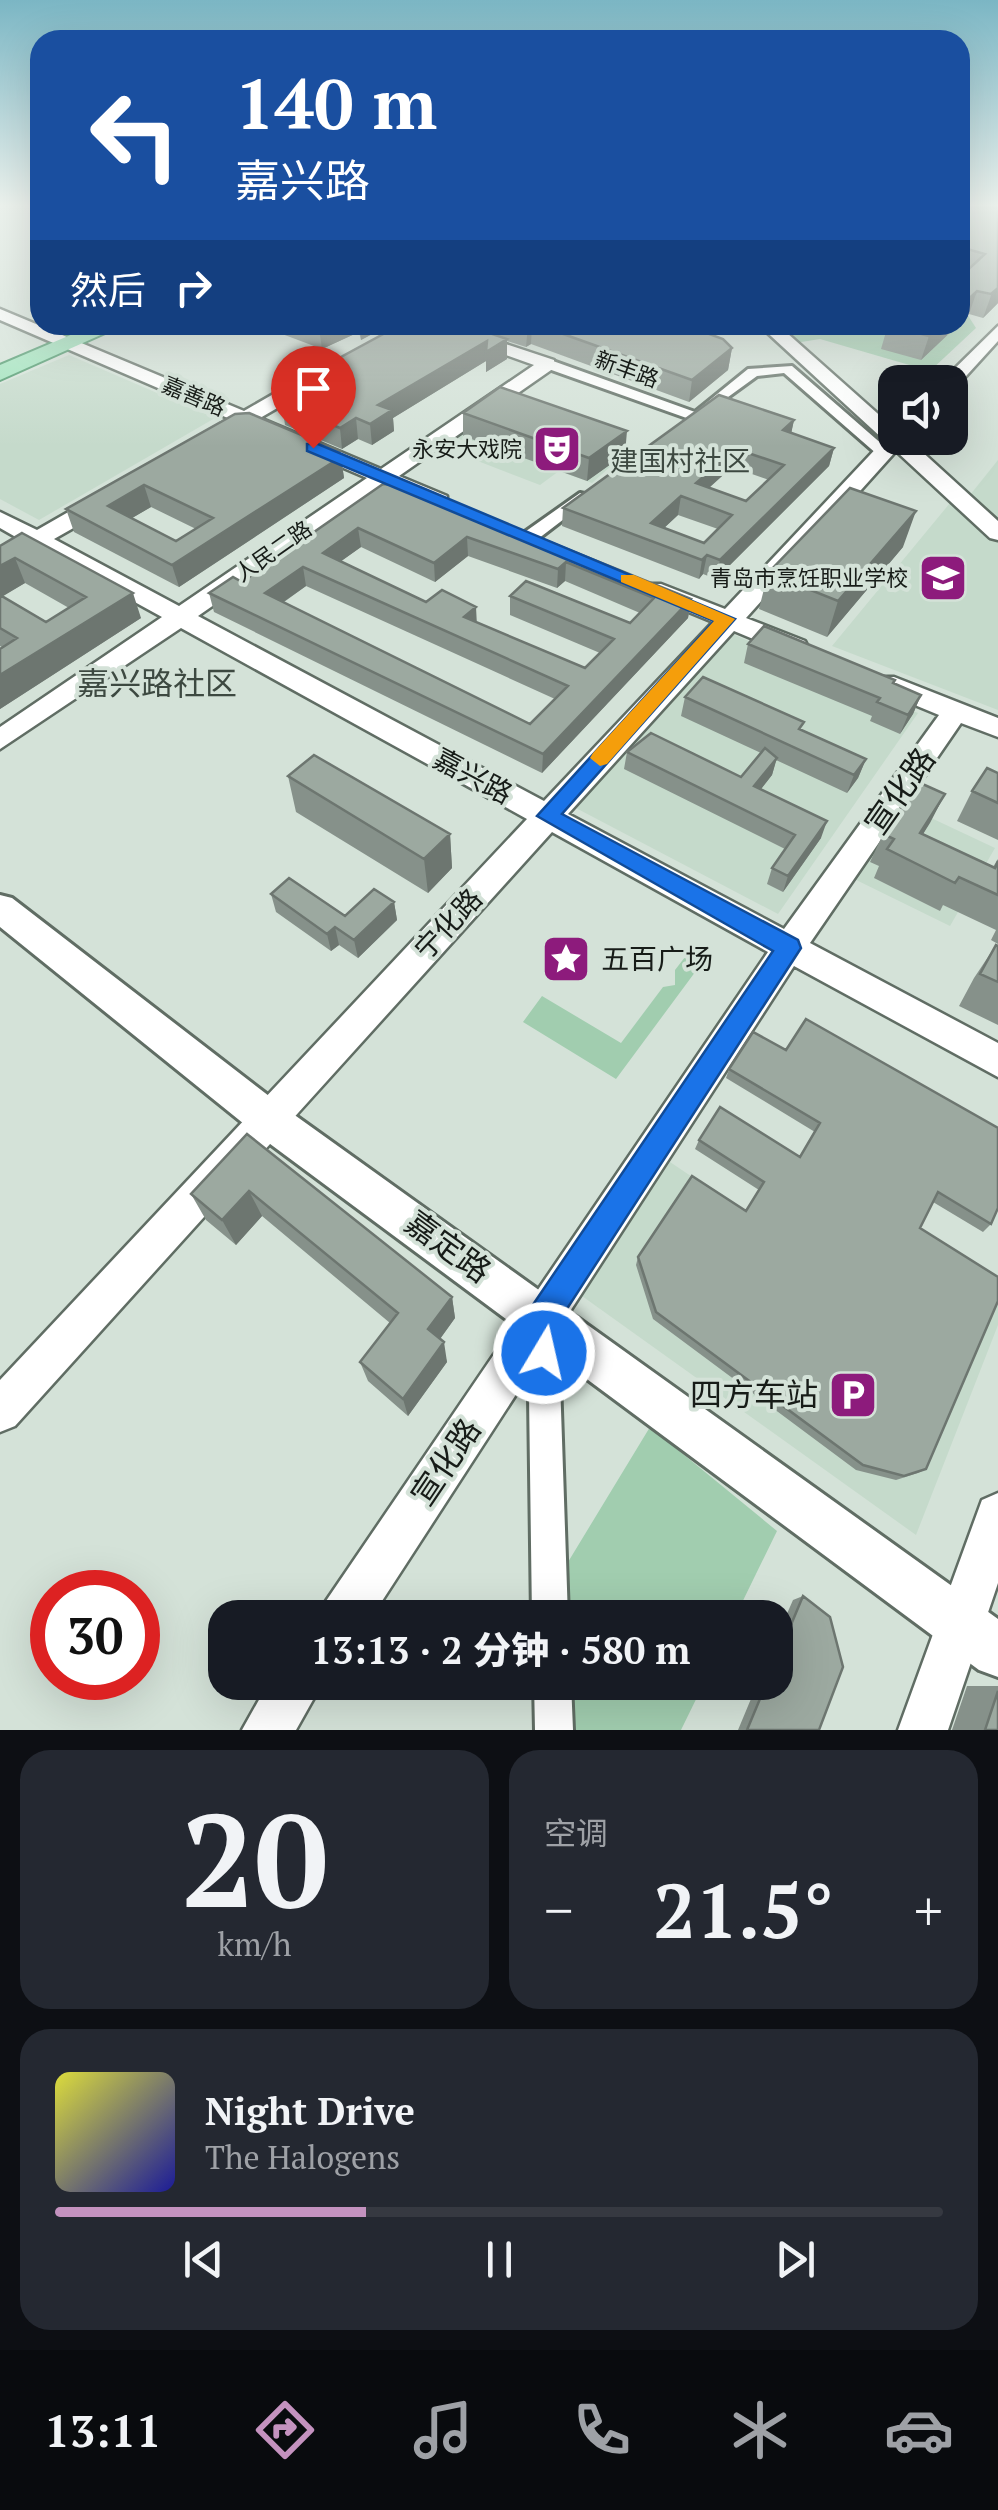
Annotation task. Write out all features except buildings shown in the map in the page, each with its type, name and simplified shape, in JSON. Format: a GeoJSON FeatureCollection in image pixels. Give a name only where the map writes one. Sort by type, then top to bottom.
{"type":"FeatureCollection","features":[{"type":"Feature","properties":{"kind":"main road"},"geometry":{"type":"LineString","coordinates":[[0,373],[72,335]]}},
{"type":"Feature","properties":{"kind":"main road"},"geometry":{"type":"LineString","coordinates":[[0,362],[81,335]]}},
{"type":"Feature","properties":{"kind":"main road","name":"嘉定路"},"geometry":{"type":"LineString","coordinates":[[0,908],[268,1118],[980,1638]]}},
{"type":"Feature","properties":{"kind":"street","name":"嘉善路"},"geometry":{"type":"LineString","coordinates":[[0,314],[30,327]]}},
{"type":"Feature","properties":{"kind":"street"},"geometry":{"type":"LineString","coordinates":[[966,365],[998,332]]}},
{"type":"Feature","properties":{"kind":"street","name":"嘉善路"},"geometry":{"type":"LineString","coordinates":[[49,335],[466,512]]}},
{"type":"Feature","properties":{"kind":"street","name":"新丰路"},"geometry":{"type":"LineString","coordinates":[[460,335],[695,417]]}},
{"type":"Feature","properties":{"kind":"street"},"geometry":{"type":"LineString","coordinates":[[778,335],[878,431]]}},
{"type":"Feature","properties":{"kind":"street"},"geometry":{"type":"LineString","coordinates":[[213,437],[342,362]]}},
{"type":"Feature","properties":{"kind":"street","name":"人民二路"},"geometry":{"type":"LineString","coordinates":[[0,740],[548,364]]}},
{"type":"Feature","properties":{"kind":"street"},"geometry":{"type":"LineString","coordinates":[[680,428],[753,372],[787,368],[878,434]]}},
{"type":"Feature","properties":{"kind":"street","name":"宁化路"},"geometry":{"type":"LineString","coordinates":[[0,1411],[880,455]]}},
{"type":"Feature","properties":{"kind":"street"},"geometry":{"type":"LineString","coordinates":[[905,455],[998,533]]}},
{"type":"Feature","properties":{"kind":"street"},"geometry":{"type":"LineString","coordinates":[[500,526],[537,541],[604,483]]}},
{"type":"Feature","properties":{"kind":"street"},"geometry":{"type":"LineString","coordinates":[[0,562],[118,493]]}},
{"type":"Feature","properties":{"kind":"street","name":"嘉兴路"},"geometry":{"type":"LineString","coordinates":[[0,520],[998,1061]]}},
{"type":"Feature","properties":{"kind":"street"},"geometry":{"type":"LineString","coordinates":[[636,582],[814,654]]}},
{"type":"Feature","properties":{"kind":"street"},"geometry":{"type":"LineString","coordinates":[[867,676],[998,728]]}},
{"type":"Feature","properties":{"kind":"street","name":"宣化路"},"geometry":{"type":"LineString","coordinates":[[354,1600],[789,948],[956,711]]}},
{"type":"Feature","properties":{"kind":"street"},"geometry":{"type":"LineString","coordinates":[[543,1317],[549,1600]]}},
{"type":"Feature","properties":{"kind":"street"},"geometry":{"type":"LineString","coordinates":[[923,1730],[980,1638],[998,1516]]}},
{"type":"Feature","properties":{"kind":"street"},"geometry":{"type":"LineString","coordinates":[[267,1730],[287,1700]]}},
{"type":"Feature","properties":{"kind":"street"},"geometry":{"type":"LineString","coordinates":[[553,1700],[554,1730]]}},
{"type":"Feature","properties":{"kind":"shaded area"},"geometry":{"type":"Polygon","coordinates":[[[69,355],[215,418],[39,520],[0,499],[0,384],[69,355]]]}},
{"type":"Feature","properties":{"kind":"shaded area"},"geometry":{"type":"Polygon","coordinates":[[[502,404],[630,449],[592,483],[559,471],[540,485],[470,458],[483,448],[454,437],[502,404]]]}},
{"type":"Feature","properties":{"kind":"shaded area","name":"青岛市烹饪职业学校"},"geometry":{"type":"Polygon","coordinates":[[[998,460],[998,710],[832,646],[950,503],[958,510],[998,460]]]}},
{"type":"Feature","properties":{"kind":"shaded area"},"geometry":{"type":"Polygon","coordinates":[[[730,633],[918,713],[778,914],[574,807],[730,633]]]}},
{"type":"Feature","properties":{"kind":"shaded area"},"geometry":{"type":"Polygon","coordinates":[[[895,801],[995,848],[950,926],[846,875],[895,801]]]}},
{"type":"Feature","properties":{"kind":"shaded area","name":"四方车站"},"geometry":{"type":"Polygon","coordinates":[[[670,1162],[798,1248],[998,1280],[998,1325],[916,1535],[582,1296],[670,1162]]]}},
{"type":"Feature","properties":{"kind":"green space"},"geometry":{"type":"Polygon","coordinates":[[[787,335],[969,335],[936,365],[909,365],[820,339],[795,343],[787,335]]]}},
{"type":"Feature","properties":{"kind":"green space"},"geometry":{"type":"Polygon","coordinates":[[[692,948],[707,956],[616,1079],[523,1022],[542,996],[621,1043],[663,987],[675,985],[675,970],[692,948]]]}},
{"type":"Feature","properties":{"kind":"green space"},"geometry":{"type":"Polygon","coordinates":[[[650,1427],[777,1531],[743,1600],[567,1600],[565,1567],[650,1427]]]}},
{"type":"Feature","properties":{"kind":"green space"},"geometry":{"type":"Polygon","coordinates":[[[573,1700],[696,1700],[681,1730],[574,1730],[573,1700]]]}},
{"type":"Feature","properties":{"kind":"slow traffic"},"geometry":{"type":"LineString","coordinates":[[600,758],[726,619],[628,579]]}},
{"type":"Feature","properties":{"kind":"place","name":"永安大戏院"},"geometry":{"type":"Point","coordinates":[557,449]}},
{"type":"Feature","properties":{"kind":"place","name":"青岛市烹饪职业学校"},"geometry":{"type":"Point","coordinates":[943,578]}},
{"type":"Feature","properties":{"kind":"place","name":"五百广场"},"geometry":{"type":"Point","coordinates":[566,959]}},
{"type":"Feature","properties":{"kind":"place","name":"四方车站"},"geometry":{"type":"Point","coordinates":[853,1395]}},
{"type":"Feature","properties":{"kind":"district","name":"建国村社区"},"geometry":{"type":"Point","coordinates":[680,461]}},
{"type":"Feature","properties":{"kind":"district","name":"嘉兴路社区"},"geometry":{"type":"Point","coordinates":[157,684]}},
{"type":"Feature","properties":{"kind":"route"},"geometry":{"type":"LineString","coordinates":[[313,448],[726,619],[548,816],[789,948],[543,1317],[544,1353]]}}]}
